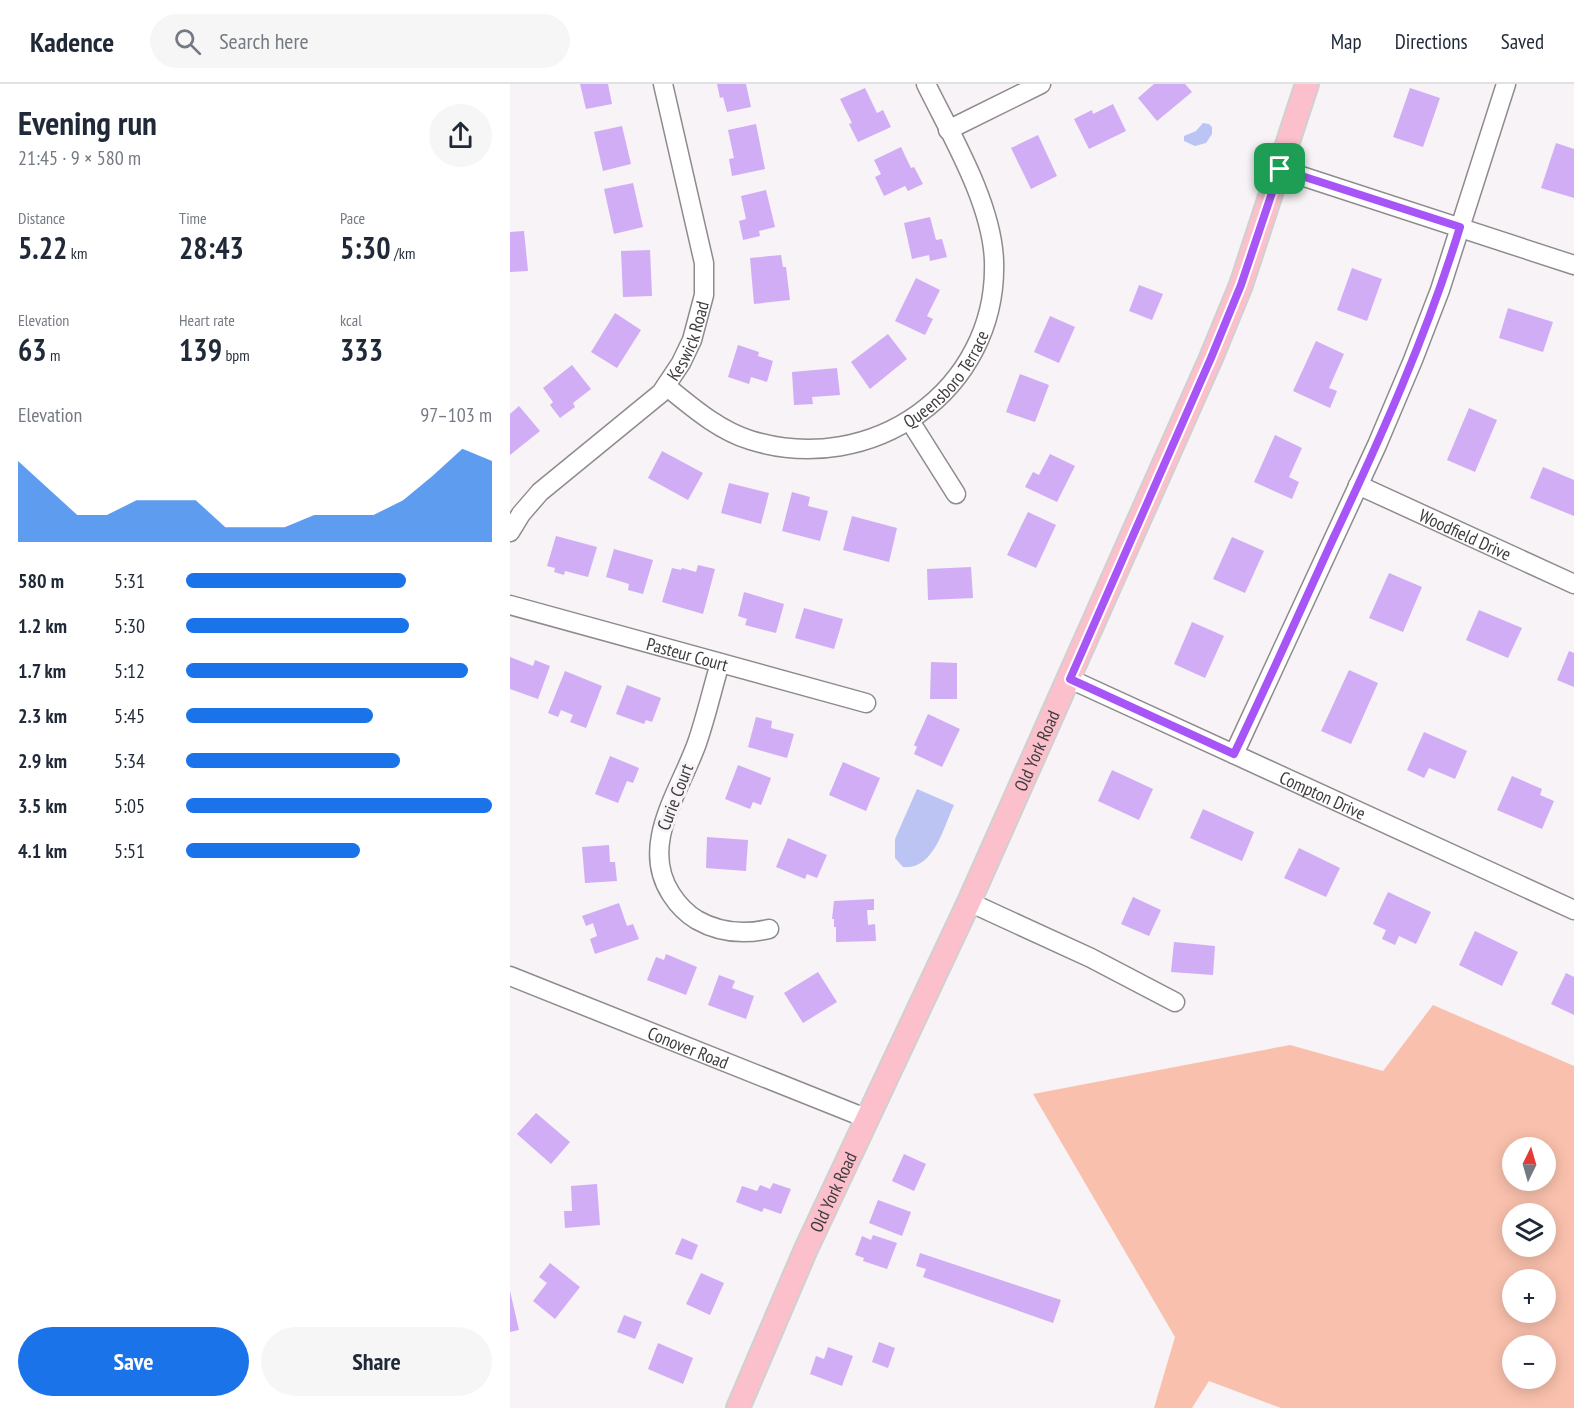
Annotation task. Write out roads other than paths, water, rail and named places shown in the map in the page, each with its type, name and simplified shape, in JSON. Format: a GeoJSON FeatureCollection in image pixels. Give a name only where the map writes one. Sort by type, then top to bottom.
{"type":"FeatureCollection","features":[{"type":"Feature","properties":{"kind":"main road","name":"Old York Road"},"geometry":{"type":"LineString","coordinates":[[738,1408],[806,1249],[969,902],[1216,347],[1241,285],[1307,84]]}},
{"type":"Feature","properties":{"kind":"street","name":"Keswick Road"},"geometry":{"type":"LineString","coordinates":[[510,532],[521,514],[540,492],[653,400],[666,386],[681,363],[692,340],[702,306],[705,285],[702,252],[663,84]]}},
{"type":"Feature","properties":{"kind":"street","name":"Queensboro Terrace"},"geometry":{"type":"LineString","coordinates":[[666,386],[704,416],[729,432],[752,441],[785,447],[819,449],[844,446],[887,433],[910,421],[950,386],[964,367],[981,331],[990,300],[994,261],[981,200],[926,84]]}},
{"type":"Feature","properties":{"kind":"street"},"geometry":{"type":"LineString","coordinates":[[948,129],[1041,84]]}},
{"type":"Feature","properties":{"kind":"street"},"geometry":{"type":"LineString","coordinates":[[1234,754],[1358,485],[1429,321],[1506,84]]}},
{"type":"Feature","properties":{"kind":"street"},"geometry":{"type":"LineString","coordinates":[[1280,169],[1574,265]]}},
{"type":"Feature","properties":{"kind":"street"},"geometry":{"type":"LineString","coordinates":[[910,421],[956,494]]}},
{"type":"Feature","properties":{"kind":"street","name":"Woodfield Drive"},"geometry":{"type":"LineString","coordinates":[[1358,485],[1574,584]]}},
{"type":"Feature","properties":{"kind":"street","name":"Pasteur Court"},"geometry":{"type":"LineString","coordinates":[[510,605],[866,703]]}},
{"type":"Feature","properties":{"kind":"street","name":"Curie Court"},"geometry":{"type":"LineString","coordinates":[[720,663],[696,745],[661,833],[658,849],[660,865],[663,880],[671,894],[694,918],[713,928],[739,933],[769,929]]}},
{"type":"Feature","properties":{"kind":"street","name":"Compton Drive"},"geometry":{"type":"LineString","coordinates":[[1070,679],[1574,910]]}},
{"type":"Feature","properties":{"kind":"street"},"geometry":{"type":"LineString","coordinates":[[969,902],[1091,958],[1175,1002]]}},
{"type":"Feature","properties":{"kind":"street","name":"Conover Road"},"geometry":{"type":"LineString","coordinates":[[510,976],[868,1119]]}},
{"type":"Feature","properties":{"kind":"water"},"geometry":{"type":"Polygon","coordinates":[[[1203,123],[1212,127],[1212,134],[1206,143],[1195,146],[1184,141],[1184,136],[1196,131],[1203,123]]]}},
{"type":"Feature","properties":{"kind":"water"},"geometry":{"type":"Polygon","coordinates":[[[917,789],[954,805],[930,855],[914,866],[903,867],[895,858],[895,839],[917,789]]]}}]}
